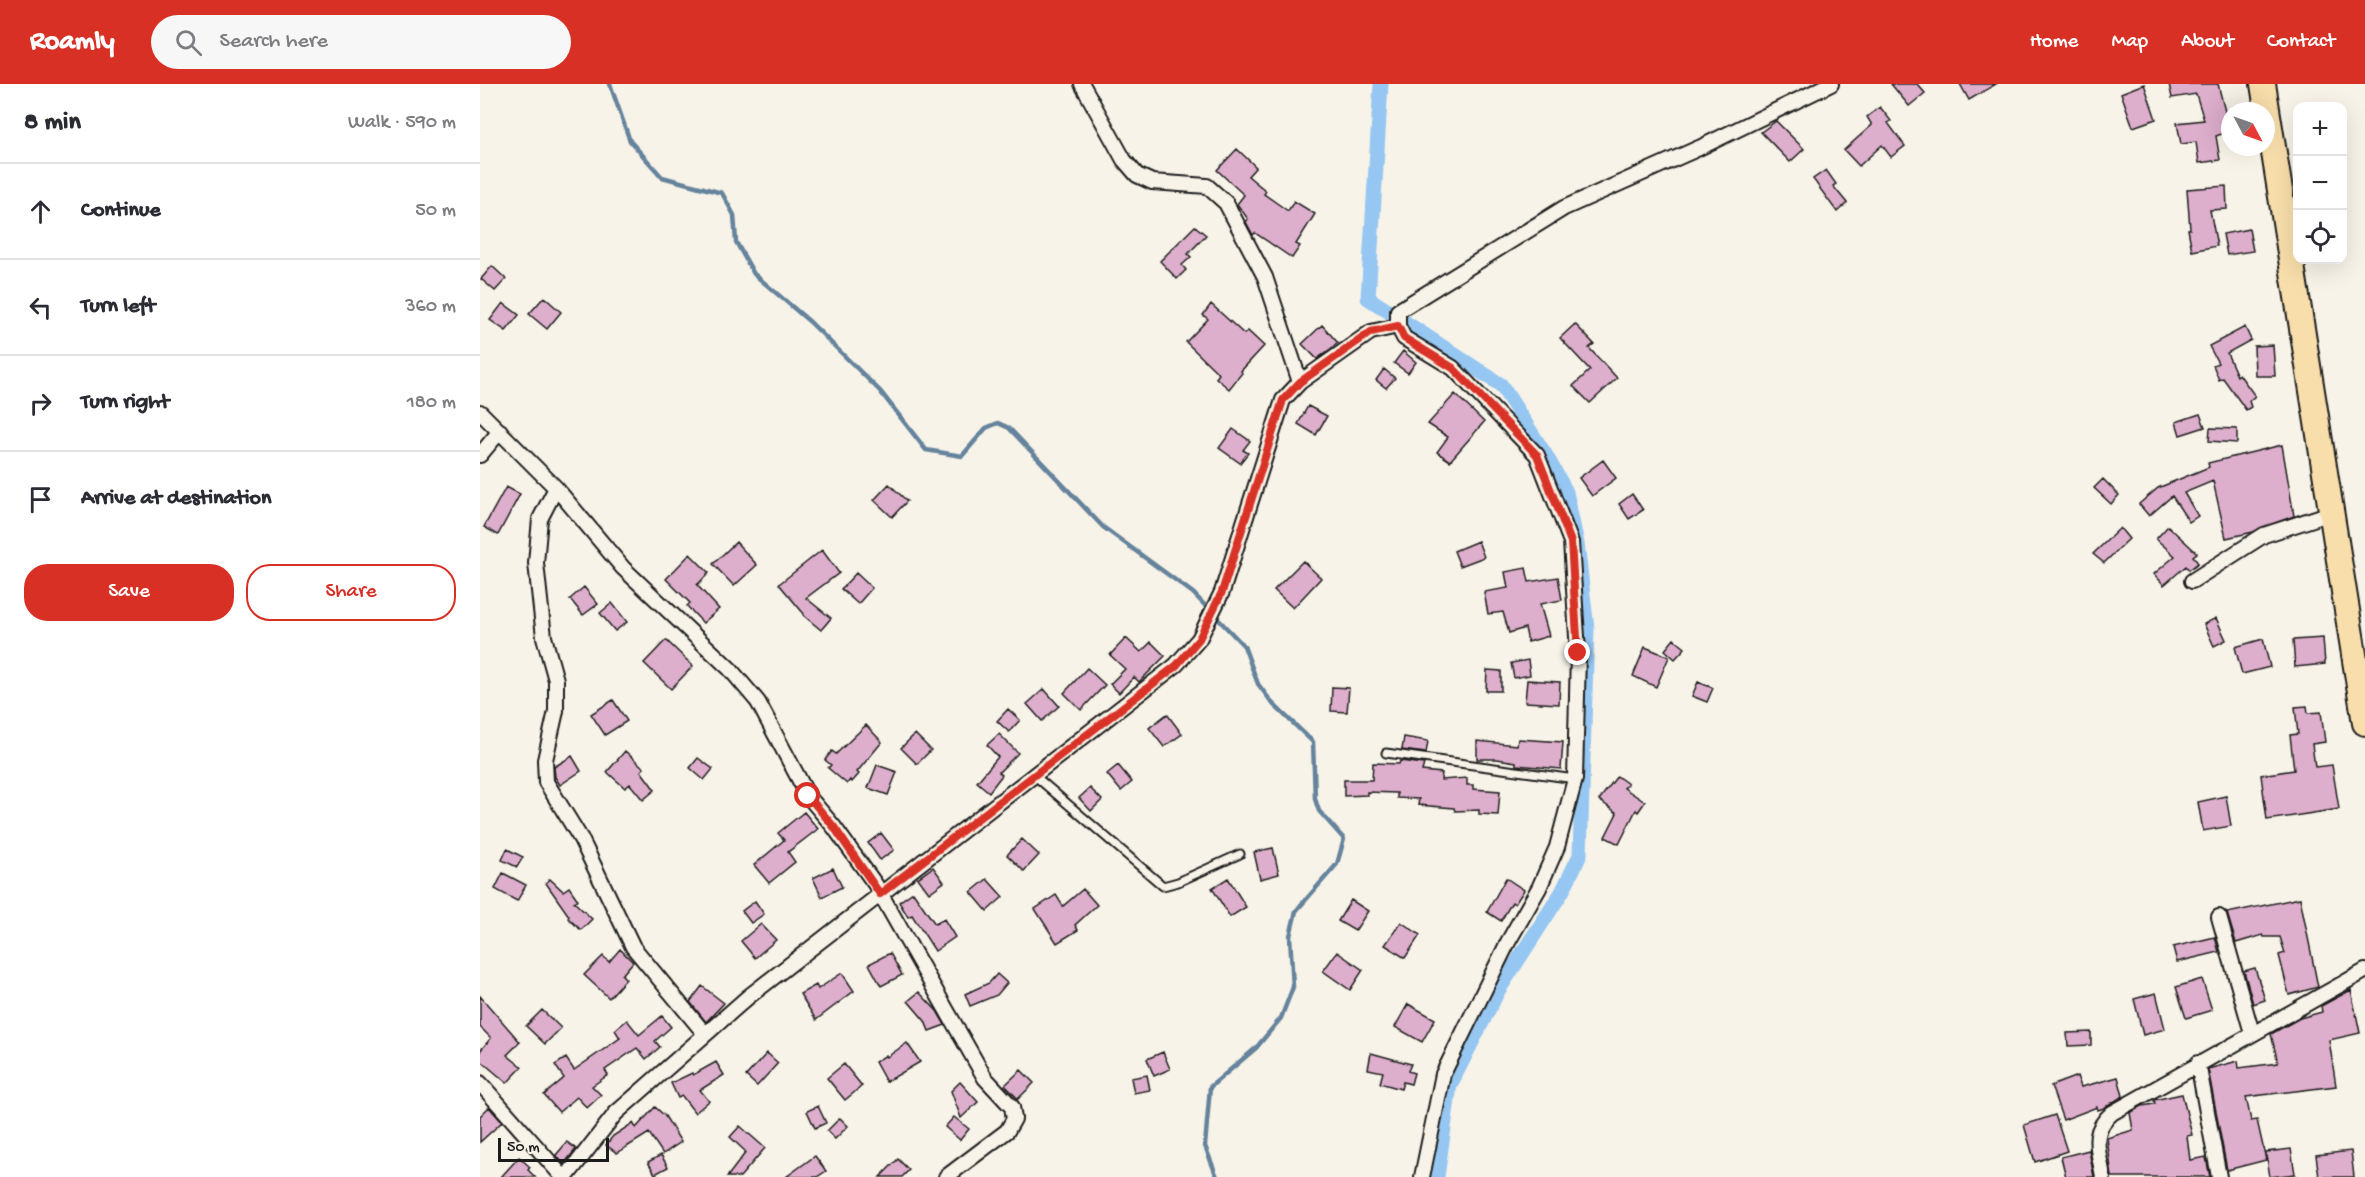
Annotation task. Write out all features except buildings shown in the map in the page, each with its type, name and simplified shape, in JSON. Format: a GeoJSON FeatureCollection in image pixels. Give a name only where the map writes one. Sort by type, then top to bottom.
{"type":"FeatureCollection","features":[{"type":"Feature","properties":{"kind":"highway"},"geometry":{"type":"LineString","coordinates":[[2263,84],[2365,723]]}},
{"type":"Feature","properties":{"kind":"street"},"geometry":{"type":"LineString","coordinates":[[1082,84],[1124,160],[1137,175],[1152,182],[1207,186],[1226,203],[1265,277],[1300,382]]}},
{"type":"Feature","properties":{"kind":"street"},"geometry":{"type":"LineString","coordinates":[[1422,1177],[1443,1074],[1509,942],[1539,888],[1557,847],[1575,779],[1578,653],[1571,542],[1537,455],[1453,368],[1404,338],[1398,326],[1398,311],[1564,208],[1699,148],[1831,84]]}},
{"type":"Feature","properties":{"kind":"street"},"geometry":{"type":"LineString","coordinates":[[480,1083],[565,1177],[616,1113],[748,997],[1176,666],[1199,639],[1222,592],[1283,400],[1300,382],[1371,332],[1398,326]]}},
{"type":"Feature","properties":{"kind":"street"},"geometry":{"type":"LineString","coordinates":[[480,412],[555,488],[624,568],[722,661],[758,702],[808,796],[834,827],[880,894],[985,1078],[1012,1107],[1014,1119],[1007,1131],[946,1177]]}},
{"type":"Feature","properties":{"kind":"street"},"geometry":{"type":"LineString","coordinates":[[480,455],[500,431]]}},
{"type":"Feature","properties":{"kind":"street"},"geometry":{"type":"LineString","coordinates":[[555,488],[540,519],[536,563],[544,637],[556,680],[556,711],[546,760],[546,782],[581,838],[633,947],[705,1034]]}},
{"type":"Feature","properties":{"kind":"street"},"geometry":{"type":"LineString","coordinates":[[2192,581],[2264,535],[2331,513]]}},
{"type":"Feature","properties":{"kind":"street"},"geometry":{"type":"LineString","coordinates":[[2219,917],[2252,1033]]}},
{"type":"Feature","properties":{"kind":"street"},"geometry":{"type":"LineString","coordinates":[[2103,1177],[2096,1136],[2101,1123],[2112,1113],[2365,972]]}},
{"type":"Feature","properties":{"kind":"street"},"geometry":{"type":"LineString","coordinates":[[2198,1064],[2219,1177]]}},
{"type":"Feature","properties":{"kind":"lane"},"geometry":{"type":"LineString","coordinates":[[1386,753],[1575,779]]}},
{"type":"Feature","properties":{"kind":"lane"},"geometry":{"type":"LineString","coordinates":[[1034,775],[1163,886],[1178,882],[1240,854]]}},
{"type":"Feature","properties":{"kind":"waterway"},"geometry":{"type":"LineString","coordinates":[[610,84],[630,141],[662,177],[722,193],[734,215],[736,242],[754,274],[810,322],[880,391],[926,450],[962,456],[986,428],[998,423],[1009,428],[1103,527],[1193,593],[1244,646],[1258,684],[1273,704],[1313,742],[1315,799],[1319,811],[1344,839],[1337,864],[1296,911],[1290,936],[1293,987],[1281,1018],[1256,1048],[1210,1087],[1205,1146],[1217,1177]]}},
{"type":"Feature","properties":{"kind":"waterway"},"geometry":{"type":"LineString","coordinates":[[1381,84],[1368,298],[1501,385],[1566,492],[1577,544],[1587,629],[1580,855],[1562,892],[1498,991],[1450,1085],[1437,1177]]}},
{"type":"Feature","properties":{"kind":"route"},"geometry":{"type":"LineString","coordinates":[[808,796],[834,827],[880,894],[1176,666],[1199,639],[1222,592],[1257,488],[1283,400],[1315,370],[1371,332],[1398,326],[1404,338],[1453,368],[1537,455],[1571,542],[1578,653]]}}]}
